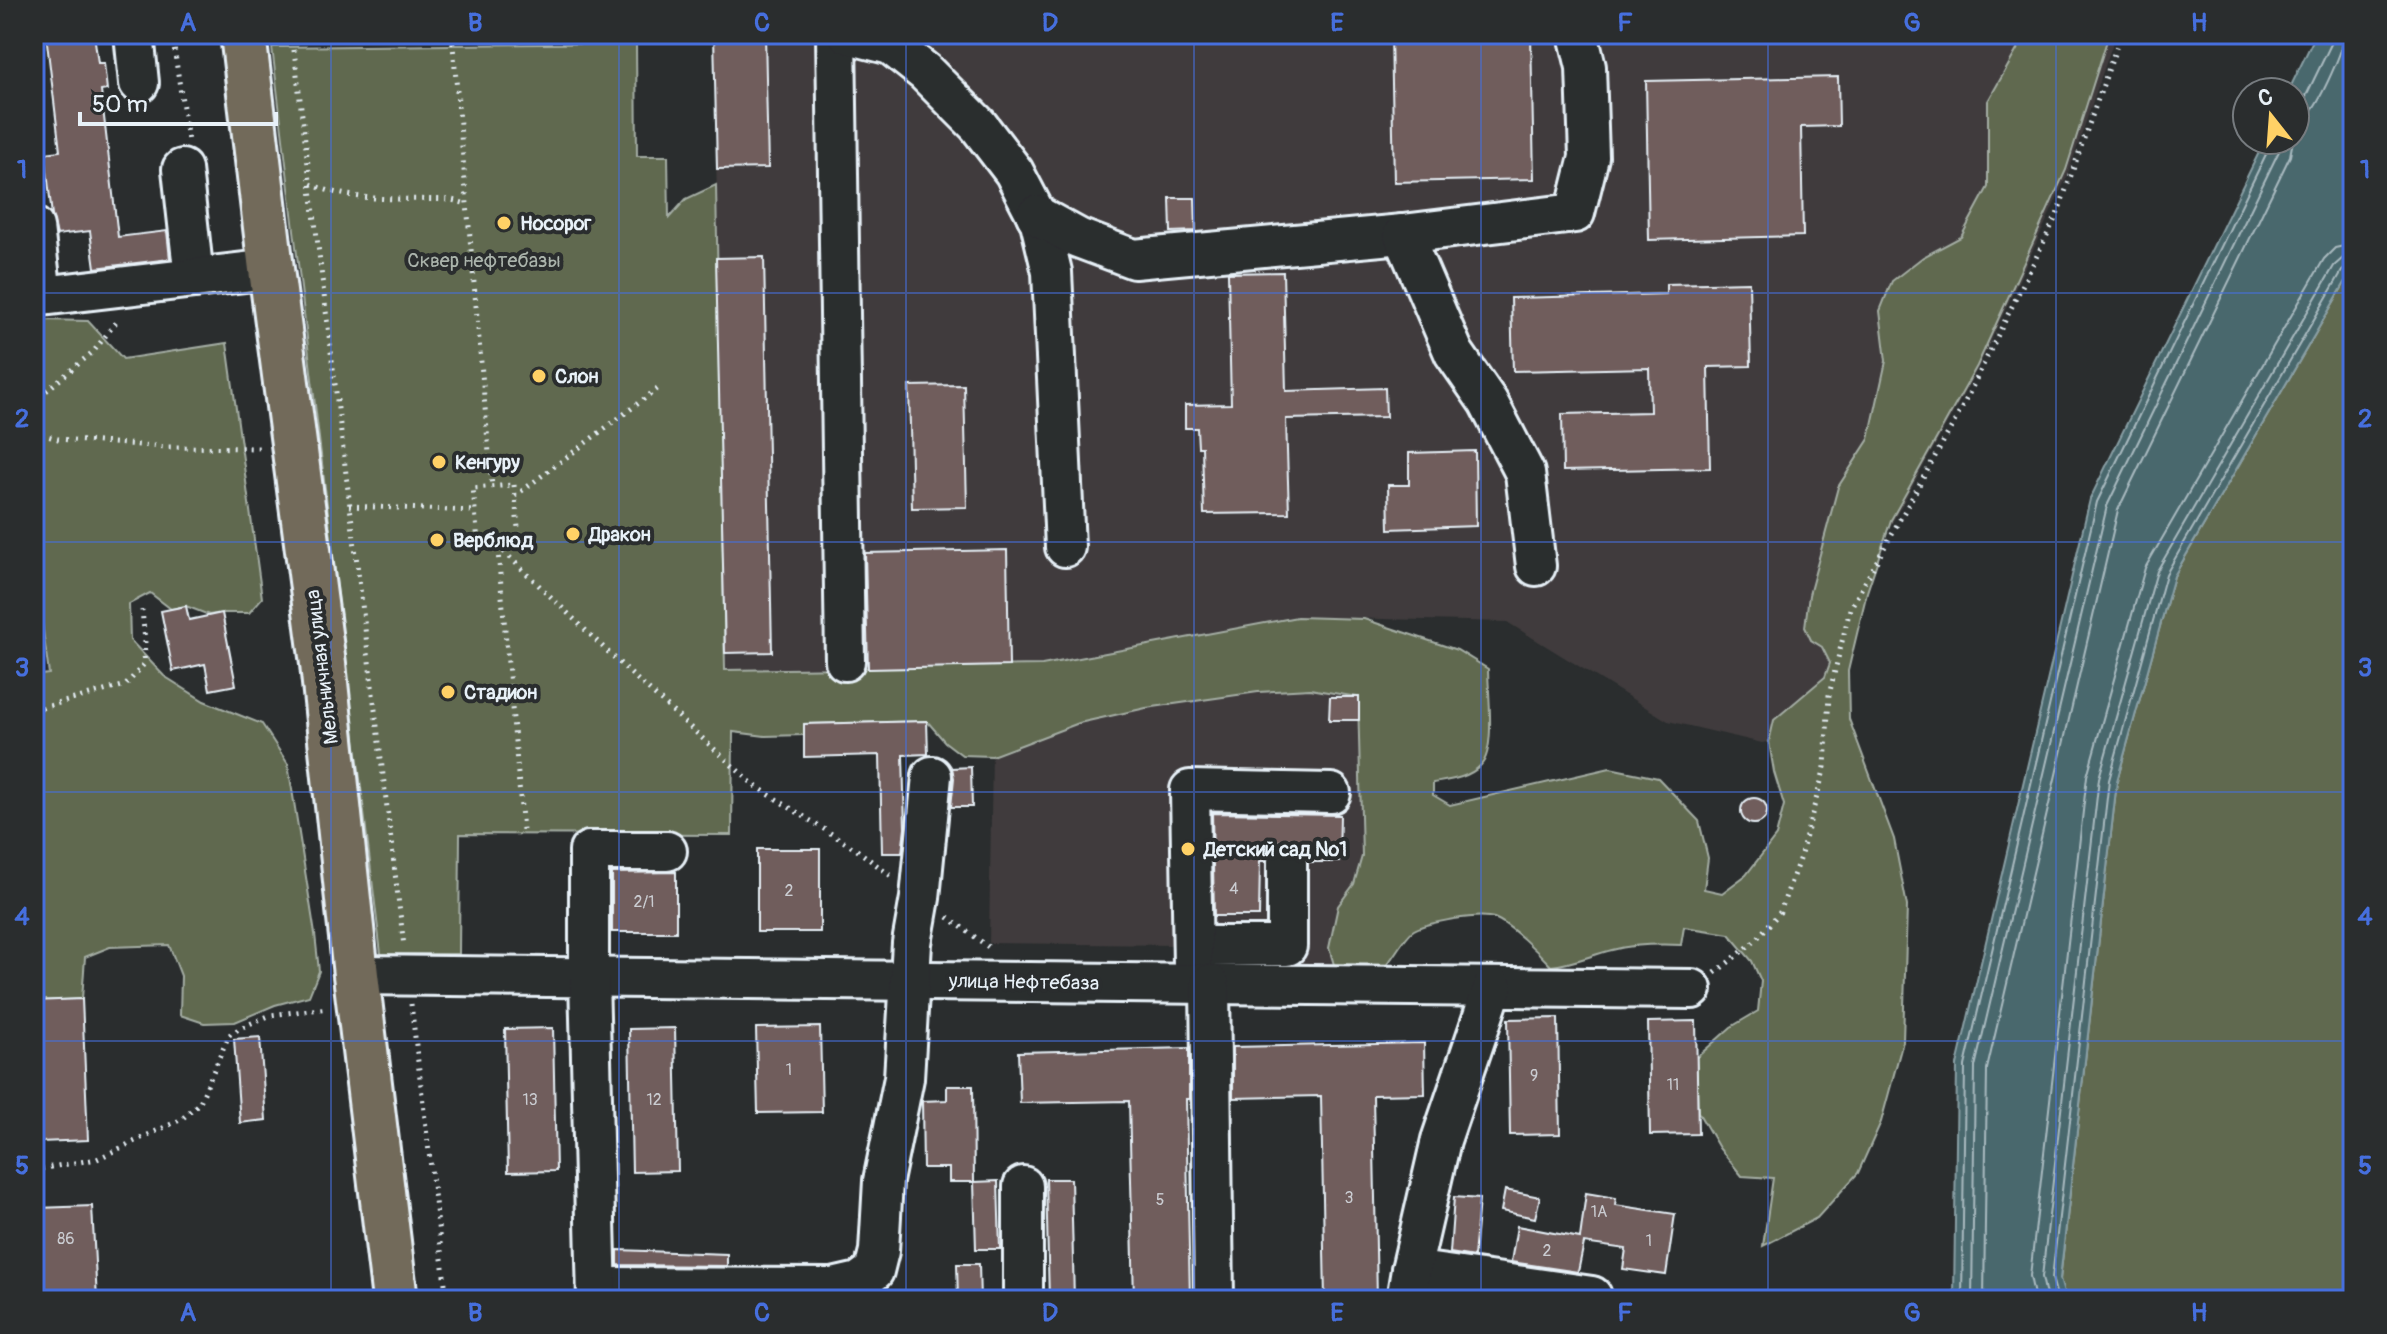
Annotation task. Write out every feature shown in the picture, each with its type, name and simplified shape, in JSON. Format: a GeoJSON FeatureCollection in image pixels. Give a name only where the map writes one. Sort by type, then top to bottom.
{"type":"FeatureCollection","features":[{"type":"Feature","properties":{"kind":"main road","name":"Мельничная улица"},"geometry":{"type":"LineString","coordinates":[[243,34],[323,664],[395,1300]]}},
{"type":"Feature","properties":{"kind":"street"},"geometry":{"type":"LineString","coordinates":[[134,34],[139,83]]}},
{"type":"Feature","properties":{"kind":"street"},"geometry":{"type":"LineString","coordinates":[[836,34],[845,661]]}},
{"type":"Feature","properties":{"kind":"street"},"geometry":{"type":"LineString","coordinates":[[848,34],[891,45],[925,72],[978,125],[1014,172],[1040,222],[1052,272],[1065,547]]}},
{"type":"Feature","properties":{"kind":"street"},"geometry":{"type":"LineString","coordinates":[[1036,215],[1078,238],[1134,259],[1403,234],[1575,213],[1589,157],[1586,67],[1578,34]]}},
{"type":"Feature","properties":{"kind":"street"},"geometry":{"type":"LineString","coordinates":[[186,161],[194,278]]}},
{"type":"Feature","properties":{"kind":"street"},"geometry":{"type":"LineString","coordinates":[[34,227],[42,296],[271,269]]}},
{"type":"Feature","properties":{"kind":"street"},"geometry":{"type":"LineString","coordinates":[[1403,234],[1454,353],[1488,402],[1525,473],[1536,566]]}},
{"type":"Feature","properties":{"kind":"street"},"geometry":{"type":"LineString","coordinates":[[667,851],[589,851],[597,1293],[833,1288],[859,1282],[874,1271],[879,1251],[883,1181],[904,1078],[912,943],[920,898],[932,776]]}},
{"type":"Feature","properties":{"kind":"street"},"geometry":{"type":"LineString","coordinates":[[1214,1300],[1190,790],[1331,793]]}},
{"type":"Feature","properties":{"kind":"street"},"geometry":{"type":"LineString","coordinates":[[1199,965],[1287,946],[1287,861]]}},
{"type":"Feature","properties":{"kind":"street","name":"улица Нефтебаза"},"geometry":{"type":"LineString","coordinates":[[358,989],[408,975],[910,981],[1199,965],[1493,987],[1692,989]]}},
{"type":"Feature","properties":{"kind":"street"},"geometry":{"type":"LineString","coordinates":[[1493,987],[1441,1140],[1408,1285],[1592,1298]]}},
{"type":"Feature","properties":{"kind":"street"},"geometry":{"type":"LineString","coordinates":[[1023,1186],[1023,1300]]}},
{"type":"Feature","properties":{"kind":"path"},"geometry":{"type":"LineString","coordinates":[[172,34],[186,161]]}},
{"type":"Feature","properties":{"kind":"path"},"geometry":{"type":"LineString","coordinates":[[292,34],[447,1300]]}},
{"type":"Feature","properties":{"kind":"path"},"geometry":{"type":"LineString","coordinates":[[452,34],[492,487]]}},
{"type":"Feature","properties":{"kind":"path"},"geometry":{"type":"LineString","coordinates":[[1692,989],[1729,964],[1754,942],[1780,912],[1801,854],[1825,767],[1829,695],[1850,609],[1961,410],[2057,215],[2121,34]]}},
{"type":"Feature","properties":{"kind":"path"},"geometry":{"type":"LineString","coordinates":[[310,183],[326,192],[353,196],[452,200],[467,204]]}},
{"type":"Feature","properties":{"kind":"path"},"geometry":{"type":"LineString","coordinates":[[34,401],[94,351],[116,322],[120,287]]}},
{"type":"Feature","properties":{"kind":"path"},"geometry":{"type":"LineString","coordinates":[[515,496],[660,387]]}},
{"type":"Feature","properties":{"kind":"path"},"geometry":{"type":"LineString","coordinates":[[34,432],[58,439],[167,447],[295,448]]}},
{"type":"Feature","properties":{"kind":"path"},"geometry":{"type":"LineString","coordinates":[[514,485],[519,539],[498,544],[478,542],[473,488],[492,487],[514,485]]}},
{"type":"Feature","properties":{"kind":"path"},"geometry":{"type":"LineString","coordinates":[[349,506],[475,511]]}},
{"type":"Feature","properties":{"kind":"path"},"geometry":{"type":"LineString","coordinates":[[498,544],[523,830]]}},
{"type":"Feature","properties":{"kind":"path"},"geometry":{"type":"LineString","coordinates":[[498,544],[629,672],[754,785],[857,850],[992,949]]}},
{"type":"Feature","properties":{"kind":"path"},"geometry":{"type":"LineString","coordinates":[[34,710],[126,685],[144,664],[142,610]]}},
{"type":"Feature","properties":{"kind":"path"},"geometry":{"type":"LineString","coordinates":[[34,1170],[97,1159],[182,1119],[200,1102],[229,1035],[271,1015],[358,989]]}},
{"type":"Feature","properties":{"kind":"shaded area"},"geometry":{"type":"Polygon","coordinates":[[[714,34],[2116,34],[2067,177],[1978,368],[1853,593],[1838,627],[1812,734],[1762,743],[1668,721],[1507,622],[1298,617],[1042,665],[725,670],[714,34]]]}},
{"type":"Feature","properties":{"kind":"shaded area","name":"Детский сад №1"},"geometry":{"type":"Polygon","coordinates":[[[1387,664],[1384,968],[1174,966],[1173,945],[989,943],[993,689],[1387,664]]]}},
{"type":"Feature","properties":{"kind":"green space","name":"Сквер нефтебазы"},"geometry":{"type":"Polygon","coordinates":[[[2026,34],[2109,34],[2066,170],[1977,366],[1891,520],[1867,592],[1848,671],[1849,719],[1894,839],[1907,906],[1903,1041],[1881,1122],[1858,1173],[1817,1218],[1763,1246],[1773,1178],[1742,1176],[1719,1148],[1698,1112],[1696,1058],[1731,1027],[1758,1011],[1761,981],[1752,961],[1729,934],[1684,927],[1681,945],[1629,947],[1551,966],[1501,921],[1466,917],[1414,930],[1384,968],[1335,968],[1329,948],[1338,906],[1354,884],[1362,856],[1358,697],[1310,689],[1258,692],[1146,708],[1079,723],[992,756],[962,755],[945,742],[927,721],[804,724],[804,735],[765,736],[733,732],[732,835],[460,834],[459,954],[381,954],[272,47],[636,43],[637,156],[668,156],[669,218],[686,199],[716,185],[725,670],[1042,665],[1297,617],[1364,619],[1457,650],[1488,669],[1490,734],[1486,757],[1471,773],[1433,783],[1433,795],[1450,805],[1610,768],[1658,778],[1699,821],[1708,858],[1704,889],[1722,893],[1746,875],[1776,836],[1784,805],[1769,742],[1774,720],[1825,677],[1830,663],[1822,647],[1811,640],[1805,627],[1809,595],[1838,487],[1869,439],[1886,361],[1880,311],[1892,281],[1923,257],[1961,237],[1988,187],[1988,101],[2026,34]]]}},
{"type":"Feature","properties":{"kind":"green space"},"geometry":{"type":"Polygon","coordinates":[[[2353,269],[2353,1300],[2066,1300],[2060,1280],[2117,781],[2174,576],[2353,269]]]}},
{"type":"Feature","properties":{"kind":"green space"},"geometry":{"type":"Polygon","coordinates":[[[88,321],[123,359],[227,343],[262,598],[249,613],[209,615],[186,606],[171,609],[150,593],[129,604],[130,640],[164,676],[204,701],[262,724],[288,764],[319,971],[309,996],[275,1005],[235,1022],[204,1023],[180,1015],[181,976],[169,945],[110,947],[85,957],[82,999],[34,1001],[34,676],[49,674],[39,601],[34,601],[34,322],[88,321]]]}},
{"type":"Feature","properties":{"kind":"water"},"geometry":{"type":"Polygon","coordinates":[[[2316,34],[2353,34],[2353,269],[2174,576],[2117,781],[2060,1279],[2066,1300],[1954,1300],[1957,1065],[2090,499],[2257,156],[2311,156],[2311,76],[2296,76],[2316,34]]]}},
{"type":"Feature","properties":{"kind":"building"},"geometry":{"type":"Polygon","coordinates":[[[46,34],[94,34],[98,63],[104,63],[107,90],[101,91],[118,237],[167,231],[170,259],[95,268],[90,231],[57,235],[45,153],[60,151],[46,34]]]}},
{"type":"Feature","properties":{"kind":"building"},"geometry":{"type":"Polygon","coordinates":[[[714,34],[765,34],[768,168],[717,169],[714,34]]]}},
{"type":"Feature","properties":{"kind":"building"},"geometry":{"type":"Polygon","coordinates":[[[1391,34],[1531,34],[1534,179],[1394,182],[1391,34]]]}},
{"type":"Feature","properties":{"kind":"building"},"geometry":{"type":"Polygon","coordinates":[[[1838,77],[1839,126],[1801,127],[1803,236],[1649,240],[1646,81],[1838,77]]]}},
{"type":"Feature","properties":{"kind":"building"},"geometry":{"type":"Polygon","coordinates":[[[1170,198],[1195,198],[1196,231],[1171,232],[1170,198]]]}},
{"type":"Feature","properties":{"kind":"building"},"geometry":{"type":"Polygon","coordinates":[[[764,257],[772,652],[725,653],[716,258],[764,257]]]}},
{"type":"Feature","properties":{"kind":"building"},"geometry":{"type":"Polygon","coordinates":[[[1283,272],[1286,391],[1385,388],[1386,417],[1286,419],[1289,513],[1204,514],[1202,447],[1198,447],[1197,428],[1185,428],[1185,405],[1231,404],[1228,273],[1283,272]]]}},
{"type":"Feature","properties":{"kind":"building"},"geometry":{"type":"Polygon","coordinates":[[[1749,282],[1751,366],[1708,367],[1710,468],[1563,471],[1562,414],[1650,412],[1649,368],[1513,371],[1511,298],[1666,294],[1666,284],[1749,282]]]}},
{"type":"Feature","properties":{"kind":"building"},"geometry":{"type":"Polygon","coordinates":[[[964,385],[967,507],[912,508],[909,386],[964,385]]]}},
{"type":"Feature","properties":{"kind":"building"},"geometry":{"type":"Polygon","coordinates":[[[1475,451],[1476,526],[1389,529],[1388,485],[1409,485],[1409,453],[1475,451]]]}},
{"type":"Feature","properties":{"kind":"building"},"geometry":{"type":"Polygon","coordinates":[[[1007,550],[1009,666],[868,669],[865,553],[1007,550]]]}},
{"type":"Feature","properties":{"kind":"building"},"geometry":{"type":"Polygon","coordinates":[[[186,606],[189,620],[222,613],[236,685],[210,690],[205,664],[173,671],[161,611],[186,606]]]}},
{"type":"Feature","properties":{"kind":"building"},"geometry":{"type":"Polygon","coordinates":[[[1330,697],[1359,697],[1359,720],[1329,720],[1330,697]]]}},
{"type":"Feature","properties":{"kind":"building"},"geometry":{"type":"Polygon","coordinates":[[[927,721],[928,754],[903,755],[905,828],[902,853],[882,853],[880,755],[804,757],[804,724],[927,721]]]}},
{"type":"Feature","properties":{"kind":"building"},"geometry":{"type":"Polygon","coordinates":[[[971,767],[972,807],[951,807],[952,768],[971,767]]]}},
{"type":"Feature","properties":{"kind":"building"},"geometry":{"type":"Polygon","coordinates":[[[1754,798],[1763,802],[1767,811],[1763,820],[1754,824],[1745,820],[1741,811],[1745,802],[1754,798]]]}},
{"type":"Feature","properties":{"kind":"building"},"geometry":{"type":"Polygon","coordinates":[[[1212,813],[1340,815],[1339,862],[1309,862],[1299,842],[1288,839],[1277,842],[1268,849],[1265,861],[1260,861],[1259,916],[1214,916],[1212,813]]]}},
{"type":"Feature","properties":{"kind":"building"},"geometry":{"type":"Polygon","coordinates":[[[757,849],[820,849],[820,932],[757,932],[757,849]]]}},
{"type":"Feature","properties":{"kind":"building"},"geometry":{"type":"Polygon","coordinates":[[[676,872],[676,932],[612,932],[612,873],[676,872]]]}},
{"type":"Feature","properties":{"kind":"building"},"geometry":{"type":"Polygon","coordinates":[[[82,999],[88,1140],[40,1142],[34,1001],[82,999]]]}},
{"type":"Feature","properties":{"kind":"building"},"geometry":{"type":"Polygon","coordinates":[[[1558,1018],[1560,1134],[1510,1135],[1508,1019],[1558,1018]]]}},
{"type":"Feature","properties":{"kind":"building"},"geometry":{"type":"Polygon","coordinates":[[[1696,1021],[1698,1134],[1650,1135],[1648,1022],[1696,1021]]]}},
{"type":"Feature","properties":{"kind":"building"},"geometry":{"type":"Polygon","coordinates":[[[820,1027],[822,1112],[758,1113],[756,1028],[820,1027]]]}},
{"type":"Feature","properties":{"kind":"building"},"geometry":{"type":"Polygon","coordinates":[[[553,1028],[556,1171],[508,1172],[505,1029],[553,1028]]]}},
{"type":"Feature","properties":{"kind":"building"},"geometry":{"type":"Polygon","coordinates":[[[675,1028],[678,1171],[632,1172],[629,1029],[675,1028]]]}},
{"type":"Feature","properties":{"kind":"building"},"geometry":{"type":"Polygon","coordinates":[[[260,1037],[266,1120],[240,1123],[234,1039],[260,1037]]]}},
{"type":"Feature","properties":{"kind":"building"},"geometry":{"type":"Polygon","coordinates":[[[1424,1043],[1425,1094],[1373,1095],[1377,1300],[1325,1300],[1321,1096],[1233,1098],[1233,1047],[1424,1043]]]}},
{"type":"Feature","properties":{"kind":"building"},"geometry":{"type":"Polygon","coordinates":[[[1189,1048],[1189,1099],[1186,1099],[1190,1300],[1134,1300],[1129,1101],[1020,1103],[1018,1052],[1189,1048]]]}},
{"type":"Feature","properties":{"kind":"building"},"geometry":{"type":"Polygon","coordinates":[[[947,1086],[973,1086],[974,1182],[949,1182],[949,1168],[923,1168],[922,1101],[947,1100],[947,1086]]]}},
{"type":"Feature","properties":{"kind":"building"},"geometry":{"type":"Polygon","coordinates":[[[1046,1179],[1071,1179],[1074,1300],[1049,1300],[1046,1179]]]}},
{"type":"Feature","properties":{"kind":"building"},"geometry":{"type":"Polygon","coordinates":[[[998,1181],[1000,1249],[976,1249],[974,1182],[998,1181]]]}},
{"type":"Feature","properties":{"kind":"building"},"geometry":{"type":"Polygon","coordinates":[[[1505,1190],[1540,1197],[1535,1218],[1501,1211],[1505,1190]]]}},
{"type":"Feature","properties":{"kind":"building"},"geometry":{"type":"Polygon","coordinates":[[[1586,1193],[1616,1198],[1615,1205],[1675,1214],[1666,1275],[1623,1269],[1626,1249],[1584,1243],[1578,1272],[1511,1262],[1517,1226],[1580,1238],[1586,1193]]]}},
{"type":"Feature","properties":{"kind":"building"},"geometry":{"type":"Polygon","coordinates":[[[1454,1197],[1479,1199],[1474,1257],[1450,1253],[1454,1197]]]}},
{"type":"Feature","properties":{"kind":"building"},"geometry":{"type":"Polygon","coordinates":[[[92,1206],[97,1300],[42,1300],[38,1208],[92,1206]]]}},
{"type":"Feature","properties":{"kind":"building"},"geometry":{"type":"Polygon","coordinates":[[[618,1250],[727,1254],[727,1266],[618,1265],[618,1250]]]}},
{"type":"Feature","properties":{"kind":"building"},"geometry":{"type":"Polygon","coordinates":[[[957,1264],[979,1264],[980,1300],[958,1300],[957,1264]]]}},
{"type":"Feature","properties":{"kind":"place","name":"Носорог"},"geometry":{"type":"Point","coordinates":[504,223]}},
{"type":"Feature","properties":{"kind":"place","name":"Слон"},"geometry":{"type":"Point","coordinates":[539,376]}},
{"type":"Feature","properties":{"kind":"place","name":"Кенгуру"},"geometry":{"type":"Point","coordinates":[439,462]}},
{"type":"Feature","properties":{"kind":"place","name":"Дракон"},"geometry":{"type":"Point","coordinates":[573,534]}},
{"type":"Feature","properties":{"kind":"place","name":"Верблюд"},"geometry":{"type":"Point","coordinates":[437,540]}},
{"type":"Feature","properties":{"kind":"place","name":"Стадион"},"geometry":{"type":"Point","coordinates":[448,692]}},
{"type":"Feature","properties":{"kind":"place","name":"Детский сад №1"},"geometry":{"type":"Point","coordinates":[1188,849]}}]}
